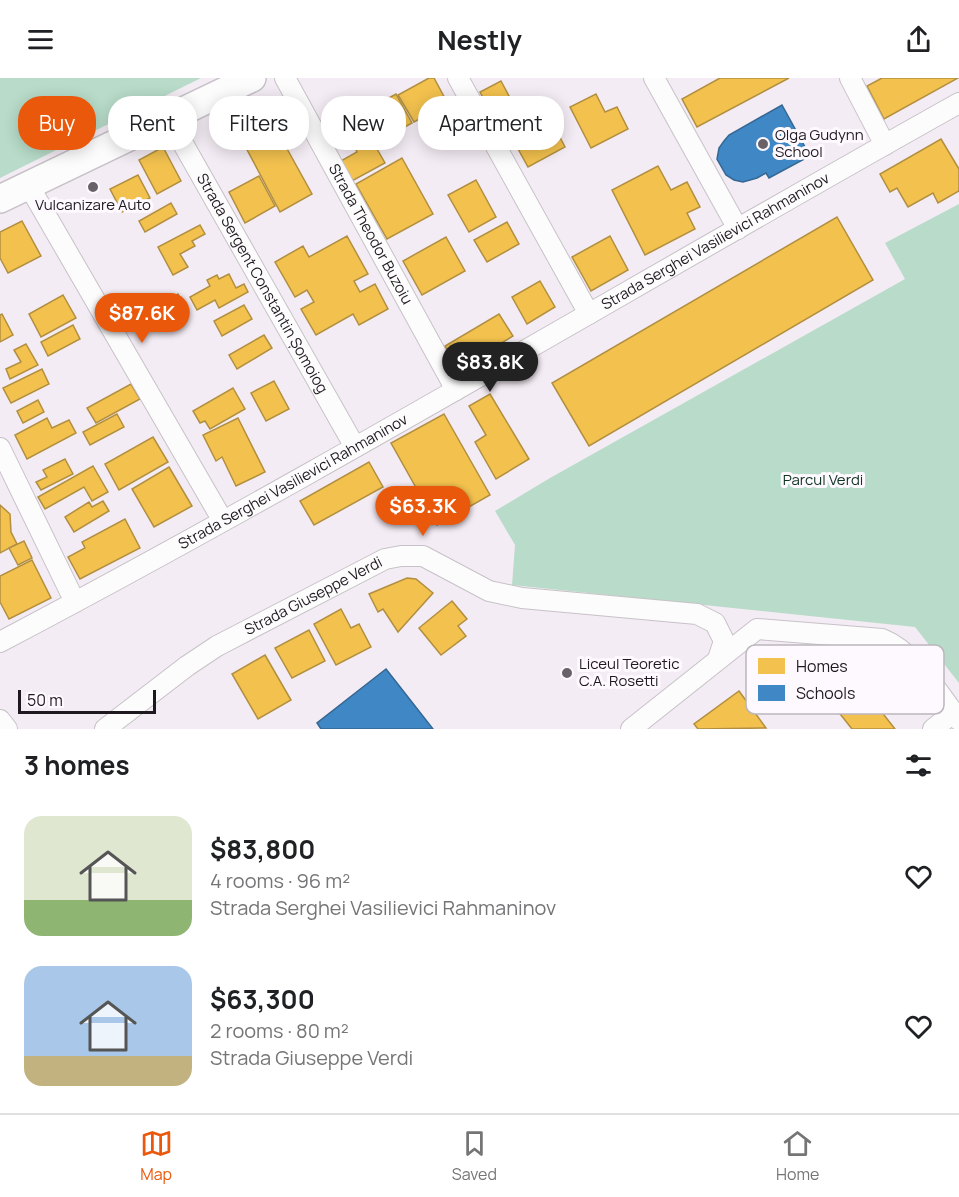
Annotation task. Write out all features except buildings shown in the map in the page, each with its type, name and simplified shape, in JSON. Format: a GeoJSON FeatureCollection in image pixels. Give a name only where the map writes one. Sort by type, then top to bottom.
{"type":"FeatureCollection","features":[{"type":"Feature","properties":{"kind":"main road"},"geometry":{"type":"LineString","coordinates":[[197,105],[252,78]]}},
{"type":"Feature","properties":{"kind":"main road"},"geometry":{"type":"LineString","coordinates":[[0,199],[108,148]]}},
{"type":"Feature","properties":{"kind":"street","name":"Strada Theodor Buzoiu"},"geometry":{"type":"LineString","coordinates":[[285,78],[456,390]]}},
{"type":"Feature","properties":{"kind":"street"},"geometry":{"type":"LineString","coordinates":[[458,78],[589,314]]}},
{"type":"Feature","properties":{"kind":"street"},"geometry":{"type":"LineString","coordinates":[[654,78],[738,229]]}},
{"type":"Feature","properties":{"kind":"street"},"geometry":{"type":"LineString","coordinates":[[850,78],[885,145]]}},
{"type":"Feature","properties":{"kind":"street","name":"Strada Serghei Vasilievici Rahmaninov"},"geometry":{"type":"LineString","coordinates":[[0,642],[355,447],[959,104]]}},
{"type":"Feature","properties":{"kind":"street","name":"Strada Sergent Constantin Șomoiog"},"geometry":{"type":"LineString","coordinates":[[187,150],[355,447]]}},
{"type":"Feature","properties":{"kind":"street"},"geometry":{"type":"LineString","coordinates":[[29,186],[223,520]]}},
{"type":"Feature","properties":{"kind":"street"},"geometry":{"type":"LineString","coordinates":[[0,448],[75,602]]}},
{"type":"Feature","properties":{"kind":"street","name":"Strada Giuseppe Verdi"},"geometry":{"type":"LineString","coordinates":[[105,729],[217,646],[385,559],[401,556],[423,556],[489,591],[522,598],[697,614],[715,623],[724,641],[718,659]]}},
{"type":"Feature","properties":{"kind":"street"},"geometry":{"type":"LineString","coordinates":[[632,729],[758,629],[882,639],[894,645]]}},
{"type":"Feature","properties":{"kind":"street"},"geometry":{"type":"LineString","coordinates":[[933,729],[956,717],[944,701]]}},
{"type":"Feature","properties":{"kind":"street"},"geometry":{"type":"LineString","coordinates":[[0,720],[7,729]]}},
{"type":"Feature","properties":{"kind":"green space"},"geometry":{"type":"Polygon","coordinates":[[[0,78],[201,78],[165,96],[108,96],[108,124],[96,130],[96,96],[18,96],[18,150],[56,150],[0,178],[0,78]]]}},
{"type":"Feature","properties":{"kind":"green space","name":"Parcul Verdi"},"geometry":{"type":"Polygon","coordinates":[[[959,204],[959,683],[944,664],[944,645],[929,645],[915,627],[512,585],[515,545],[495,511],[905,279],[885,243],[959,204]]]}},
{"type":"Feature","properties":{"kind":"place","name":"Olga Gudynn School"},"geometry":{"type":"Point","coordinates":[763,144]}},
{"type":"Feature","properties":{"kind":"place","name":"Vulcanizare Auto"},"geometry":{"type":"Point","coordinates":[93,187]}},
{"type":"Feature","properties":{"kind":"place","name":"Liceul Teoretic C.A. Rosetti"},"geometry":{"type":"Point","coordinates":[567,673]}}]}
